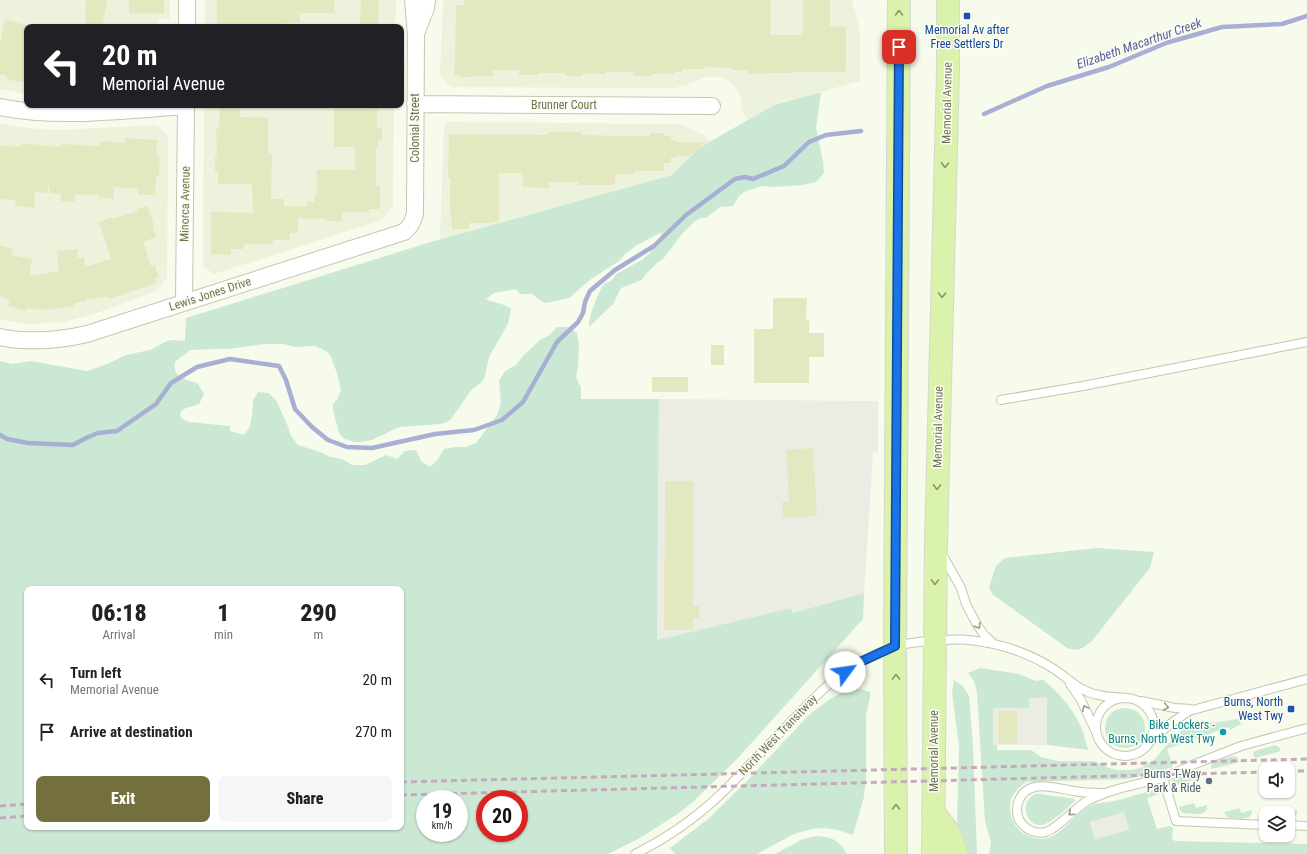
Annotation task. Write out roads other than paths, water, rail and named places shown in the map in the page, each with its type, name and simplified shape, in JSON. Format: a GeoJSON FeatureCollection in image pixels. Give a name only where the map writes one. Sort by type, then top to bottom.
{"type":"FeatureCollection","features":[{"type":"Feature","properties":{"kind":"main road"},"geometry":{"type":"LineString","coordinates":[[894,851],[899,0]]}},
{"type":"Feature","properties":{"kind":"main road","name":"Memorial Avenue"},"geometry":{"type":"LineString","coordinates":[[933,854],[934,640],[948,70],[948,0]]}},
{"type":"Feature","properties":{"kind":"main road"},"geometry":{"type":"LineString","coordinates":[[933,812],[948,831],[957,854]]}},
{"type":"Feature","properties":{"kind":"street"},"geometry":{"type":"LineString","coordinates":[[187,0],[187,24]]}},
{"type":"Feature","properties":{"kind":"street","name":"Colonial Street"},"geometry":{"type":"LineString","coordinates":[[413,0],[416,35],[415,213],[413,222]]}},
{"type":"Feature","properties":{"kind":"street","name":"Colonial Street"},"geometry":{"type":"LineString","coordinates":[[416,35],[428,0]]}},
{"type":"Feature","properties":{"kind":"street","name":"Brunner Court"},"geometry":{"type":"LineString","coordinates":[[415,104],[712,106]]}},
{"type":"Feature","properties":{"kind":"street"},"geometry":{"type":"LineString","coordinates":[[0,107],[40,113],[151,108]]}},
{"type":"Feature","properties":{"kind":"street","name":"Minorca Avenue"},"geometry":{"type":"LineString","coordinates":[[184,302],[186,108]]}},
{"type":"Feature","properties":{"kind":"street","name":"Lewis Jones Drive"},"geometry":{"type":"LineString","coordinates":[[0,337],[32,342],[50,341],[87,334],[404,232],[413,222]]}},
{"type":"Feature","properties":{"kind":"lane"},"geometry":{"type":"LineString","coordinates":[[1001,400],[1083,386],[1307,342]]}},
{"type":"Feature","properties":{"kind":"lane"},"geometry":{"type":"LineString","coordinates":[[936,543],[961,588],[966,604],[976,623],[984,635],[994,644],[1039,661],[1054,669],[1066,679],[1087,692],[1096,695],[1132,699],[1175,708],[1198,708]]}},
{"type":"Feature","properties":{"kind":"lane","name":"North West Transitway"},"geometry":{"type":"LineString","coordinates":[[635,854],[659,842],[678,830],[706,808],[831,681],[856,664],[895,646],[934,640],[969,640],[994,644]]}},
{"type":"Feature","properties":{"kind":"lane"},"geometry":{"type":"LineString","coordinates":[[1066,679],[1081,700],[1099,739],[1108,750],[1121,755],[1135,754],[1147,746],[1170,724],[1184,714],[1198,708],[1307,679]]}},
{"type":"Feature","properties":{"kind":"lane"},"geometry":{"type":"LineString","coordinates":[[1099,739],[1097,725],[1101,712],[1106,705],[1120,698],[1132,699],[1148,709],[1152,716],[1154,732],[1147,746]]}},
{"type":"Feature","properties":{"kind":"lane"},"geometry":{"type":"LineString","coordinates":[[1104,793],[1087,793],[1045,786],[1036,786],[1023,793],[1019,800],[1017,806],[1018,819],[1028,829],[1038,832],[1045,832],[1055,827],[1077,808],[1104,793],[1162,778],[1242,746],[1307,728]]}},
{"type":"Feature","properties":{"kind":"lane"},"geometry":{"type":"LineString","coordinates":[[1162,778],[1176,821],[1259,825]]}},
{"type":"Feature","properties":{"kind":"lane"},"geometry":{"type":"LineString","coordinates":[[1295,825],[1307,826]]}},
{"type":"Feature","properties":{"kind":"waterway","name":"Elizabeth Macarthur Creek"},"geometry":{"type":"LineString","coordinates":[[984,114],[1047,86],[1109,67],[1166,43],[1222,27],[1282,24],[1307,16]]}},
{"type":"Feature","properties":{"kind":"waterway","name":"Elizabeth Macarthur Creek"},"geometry":{"type":"LineString","coordinates":[[0,435],[7,439],[28,443],[73,445],[98,433],[117,431],[156,404],[171,383],[197,367],[230,359],[279,366],[286,380],[295,409],[312,427],[328,440],[347,447],[372,448],[435,434],[474,430],[502,420],[523,402],[557,342],[578,322],[583,313],[585,302],[590,291],[615,270],[654,246],[686,215],[735,179],[745,177],[753,179],[784,166],[809,142],[826,135],[861,131]]}},
{"type":"Feature","properties":{"kind":"railway"},"geometry":{"type":"LineString","coordinates":[[404,782],[1307,759]]}},
{"type":"Feature","properties":{"kind":"railway"},"geometry":{"type":"LineString","coordinates":[[1295,771],[1307,771]]}},
{"type":"Feature","properties":{"kind":"railway"},"geometry":{"type":"LineString","coordinates":[[404,795],[1259,772]]}},
{"type":"Feature","properties":{"kind":"railway"},"geometry":{"type":"LineString","coordinates":[[0,806],[24,804]]}},
{"type":"Feature","properties":{"kind":"railway"},"geometry":{"type":"LineString","coordinates":[[0,818],[24,816]]}},
{"type":"Feature","properties":{"kind":"place","name":"Memorial Av after Free Settlers Dr"},"geometry":{"type":"Point","coordinates":[967,16]}},
{"type":"Feature","properties":{"kind":"place","name":"Burns, North West Twy"},"geometry":{"type":"Point","coordinates":[1291,709]}},
{"type":"Feature","properties":{"kind":"place","name":"Bike Lockers - Burns, North West Twy"},"geometry":{"type":"Point","coordinates":[1223,732]}},
{"type":"Feature","properties":{"kind":"place","name":"Burns T-Way Park & Ride"},"geometry":{"type":"Point","coordinates":[1209,781]}}]}
